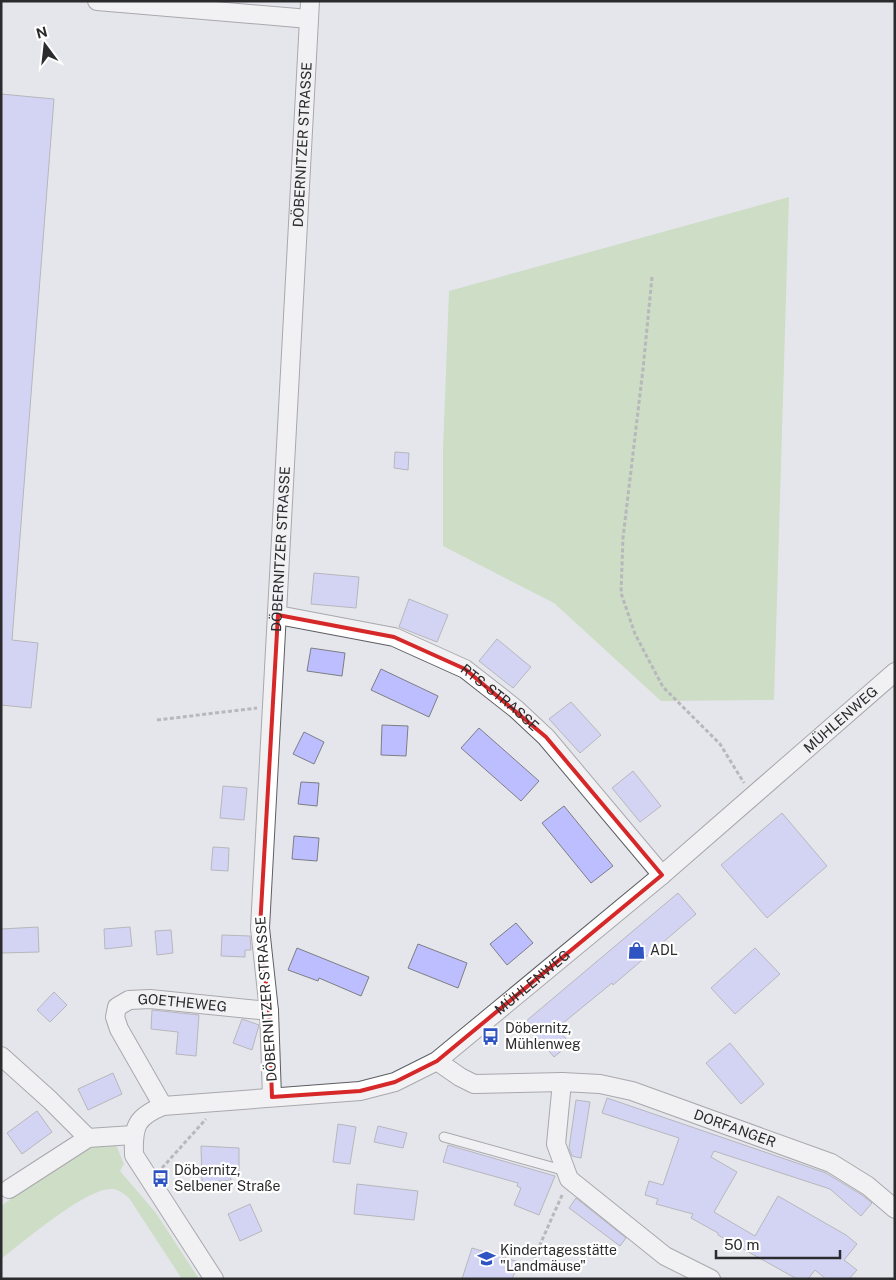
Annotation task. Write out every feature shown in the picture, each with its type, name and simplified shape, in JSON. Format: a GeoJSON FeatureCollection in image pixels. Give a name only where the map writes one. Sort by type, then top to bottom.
{"type":"FeatureCollection","features":[{"type":"Feature","properties":{"kind":"street"},"geometry":{"type":"LineString","coordinates":[[97,1],[309,19]]}},
{"type":"Feature","properties":{"kind":"street","name":"DÖBERNITZER STRASSE"},"geometry":{"type":"LineString","coordinates":[[272,1097],[269,1011],[260,928],[310,1]]}},
{"type":"Feature","properties":{"kind":"street","name":"RTS-STRASSE"},"geometry":{"type":"LineString","coordinates":[[278,615],[394,637],[465,669],[546,737],[662,875]]}},
{"type":"Feature","properties":{"kind":"street","name":"MÜHLENWEG"},"geometry":{"type":"LineString","coordinates":[[133,1135],[145,1114],[163,1106],[224,1100],[360,1092],[394,1082],[437,1061],[662,875],[895,672]]}},
{"type":"Feature","properties":{"kind":"street","name":"GOETHEWEG"},"geometry":{"type":"LineString","coordinates":[[163,1106],[119,1029],[115,1018],[117,1007],[129,1000],[150,999],[269,1011]]}},
{"type":"Feature","properties":{"kind":"street"},"geometry":{"type":"LineString","coordinates":[[1,1056],[50,1100],[88,1138]]}},
{"type":"Feature","properties":{"kind":"street","name":"DORFANGER"},"geometry":{"type":"LineString","coordinates":[[437,1061],[474,1084],[562,1082],[600,1084],[632,1091],[831,1163],[868,1186],[895,1209]]}},
{"type":"Feature","properties":{"kind":"street"},"geometry":{"type":"LineString","coordinates":[[562,1082],[556,1144],[568,1175],[665,1256],[711,1279]]}},
{"type":"Feature","properties":{"kind":"street"},"geometry":{"type":"LineString","coordinates":[[5,1192],[88,1138],[133,1135],[134,1155],[214,1279]]}},
{"type":"Feature","properties":{"kind":"lane"},"geometry":{"type":"LineString","coordinates":[[444,1137],[568,1175]]}},
{"type":"Feature","properties":{"kind":"path"},"geometry":{"type":"LineString","coordinates":[[652,277],[623,538],[621,593],[635,634],[663,687],[720,744],[752,796]]}},
{"type":"Feature","properties":{"kind":"path"},"geometry":{"type":"LineString","coordinates":[[157,720],[272,706]]}},
{"type":"Feature","properties":{"kind":"path"},"geometry":{"type":"LineString","coordinates":[[150,1181],[224,1100]]}},
{"type":"Feature","properties":{"kind":"path"},"geometry":{"type":"LineString","coordinates":[[534,1258],[568,1175]]}},
{"type":"Feature","properties":{"kind":"highlighted area"},"geometry":{"type":"Polygon","coordinates":[[[278,615],[394,637],[465,669],[546,737],[662,875],[437,1061],[395,1082],[360,1091],[272,1097],[269,1011],[260,928],[278,615]]]}},
{"type":"Feature","properties":{"kind":"green space"},"geometry":{"type":"Polygon","coordinates":[[[789,197],[774,700],[661,701],[554,603],[443,546],[443,449],[449,291],[789,197]]]}},
{"type":"Feature","properties":{"kind":"green space"},"geometry":{"type":"Polygon","coordinates":[[[110,1142],[117,1147],[124,1164],[120,1171],[156,1213],[199,1279],[182,1279],[129,1198],[120,1191],[113,1189],[102,1190],[72,1206],[1,1259],[1,1206],[84,1147],[110,1142]]]}},
{"type":"Feature","properties":{"kind":"building"},"geometry":{"type":"Polygon","coordinates":[[[1,94],[54,99],[12,640],[38,643],[31,708],[1,705],[1,94]]]}},
{"type":"Feature","properties":{"kind":"building"},"geometry":{"type":"Polygon","coordinates":[[[395,452],[409,453],[408,470],[394,468],[395,452]]]}},
{"type":"Feature","properties":{"kind":"building"},"geometry":{"type":"Polygon","coordinates":[[[314,573],[359,577],[356,608],[311,604],[314,573]]]}},
{"type":"Feature","properties":{"kind":"building"},"geometry":{"type":"Polygon","coordinates":[[[409,599],[448,615],[437,642],[399,627],[409,599]]]}},
{"type":"Feature","properties":{"kind":"building"},"geometry":{"type":"Polygon","coordinates":[[[497,639],[531,667],[513,688],[479,661],[497,639]]]}},
{"type":"Feature","properties":{"kind":"building"},"geometry":{"type":"Polygon","coordinates":[[[311,648],[345,653],[342,676],[307,671],[311,648]]]}},
{"type":"Feature","properties":{"kind":"building"},"geometry":{"type":"Polygon","coordinates":[[[381,669],[438,696],[429,717],[371,690],[381,669]]]}},
{"type":"Feature","properties":{"kind":"building"},"geometry":{"type":"Polygon","coordinates":[[[571,702],[601,735],[580,753],[549,719],[571,702]]]}},
{"type":"Feature","properties":{"kind":"building"},"geometry":{"type":"Polygon","coordinates":[[[382,725],[408,726],[406,756],[381,755],[382,725]]]}},
{"type":"Feature","properties":{"kind":"building"},"geometry":{"type":"Polygon","coordinates":[[[479,728],[539,781],[521,801],[461,748],[479,728]]]}},
{"type":"Feature","properties":{"kind":"building"},"geometry":{"type":"Polygon","coordinates":[[[304,732],[324,742],[314,764],[293,754],[304,732]]]}},
{"type":"Feature","properties":{"kind":"building"},"geometry":{"type":"Polygon","coordinates":[[[633,771],[661,806],[640,822],[612,788],[633,771]]]}},
{"type":"Feature","properties":{"kind":"building"},"geometry":{"type":"Polygon","coordinates":[[[301,782],[319,783],[317,806],[298,804],[301,782]]]}},
{"type":"Feature","properties":{"kind":"building"},"geometry":{"type":"Polygon","coordinates":[[[223,786],[247,788],[244,820],[220,818],[223,786]]]}},
{"type":"Feature","properties":{"kind":"building"},"geometry":{"type":"Polygon","coordinates":[[[564,806],[613,866],[591,883],[542,823],[564,806]]]}},
{"type":"Feature","properties":{"kind":"building"},"geometry":{"type":"Polygon","coordinates":[[[782,813],[827,866],[767,918],[721,865],[782,813]]]}},
{"type":"Feature","properties":{"kind":"building"},"geometry":{"type":"Polygon","coordinates":[[[294,836],[319,838],[317,861],[292,859],[294,836]]]}},
{"type":"Feature","properties":{"kind":"building"},"geometry":{"type":"Polygon","coordinates":[[[213,847],[229,848],[228,871],[211,870],[213,847]]]}},
{"type":"Feature","properties":{"kind":"building"},"geometry":{"type":"Polygon","coordinates":[[[678,893],[696,914],[613,985],[612,983],[557,1028],[570,1044],[554,1057],[525,1022],[678,893]]]}},
{"type":"Feature","properties":{"kind":"building"},"geometry":{"type":"Polygon","coordinates":[[[516,923],[533,943],[507,965],[490,944],[516,923]]]}},
{"type":"Feature","properties":{"kind":"building"},"geometry":{"type":"Polygon","coordinates":[[[38,927],[39,952],[1,953],[1,929],[38,927]]]}},
{"type":"Feature","properties":{"kind":"building"},"geometry":{"type":"Polygon","coordinates":[[[130,927],[132,946],[105,949],[104,929],[130,927]]]}},
{"type":"Feature","properties":{"kind":"building"},"geometry":{"type":"Polygon","coordinates":[[[171,930],[173,953],[157,955],[155,931],[171,930]]]}},
{"type":"Feature","properties":{"kind":"building"},"geometry":{"type":"Polygon","coordinates":[[[222,935],[250,936],[251,950],[245,950],[245,957],[221,956],[222,935]]]}},
{"type":"Feature","properties":{"kind":"building"},"geometry":{"type":"Polygon","coordinates":[[[418,944],[467,963],[458,988],[408,968],[418,944]]]}},
{"type":"Feature","properties":{"kind":"building"},"geometry":{"type":"Polygon","coordinates":[[[297,948],[369,977],[361,996],[319,978],[318,981],[288,970],[297,948]]]}},
{"type":"Feature","properties":{"kind":"building"},"geometry":{"type":"Polygon","coordinates":[[[755,948],[780,974],[735,1014],[711,988],[755,948]]]}},
{"type":"Feature","properties":{"kind":"building"},"geometry":{"type":"Polygon","coordinates":[[[54,992],[67,1005],[50,1022],[37,1010],[54,992]]]}},
{"type":"Feature","properties":{"kind":"building"},"geometry":{"type":"Polygon","coordinates":[[[152,1010],[199,1015],[196,1056],[176,1054],[178,1032],[151,1029],[152,1010]]]}},
{"type":"Feature","properties":{"kind":"building"},"geometry":{"type":"Polygon","coordinates":[[[242,1019],[259,1025],[252,1050],[233,1043],[242,1019]]]}},
{"type":"Feature","properties":{"kind":"building"},"geometry":{"type":"Polygon","coordinates":[[[730,1043],[764,1084],[741,1104],[706,1063],[730,1043]]]}},
{"type":"Feature","properties":{"kind":"building"},"geometry":{"type":"Polygon","coordinates":[[[113,1073],[122,1094],[88,1110],[78,1089],[113,1073]]]}},
{"type":"Feature","properties":{"kind":"building"},"geometry":{"type":"Polygon","coordinates":[[[607,1098],[826,1173],[862,1195],[872,1203],[861,1216],[830,1189],[714,1151],[711,1157],[737,1172],[714,1212],[755,1236],[778,1196],[846,1235],[857,1244],[844,1260],[857,1270],[849,1279],[826,1279],[815,1270],[808,1279],[797,1279],[718,1235],[718,1233],[691,1218],[693,1214],[656,1204],[658,1199],[645,1195],[649,1181],[663,1185],[679,1138],[602,1113],[607,1098]]]}},
{"type":"Feature","properties":{"kind":"building"},"geometry":{"type":"Polygon","coordinates":[[[576,1100],[590,1102],[581,1158],[572,1156],[569,1148],[576,1100]]]}},
{"type":"Feature","properties":{"kind":"building"},"geometry":{"type":"Polygon","coordinates":[[[37,1111],[52,1132],[22,1154],[7,1133],[37,1111]]]}},
{"type":"Feature","properties":{"kind":"building"},"geometry":{"type":"Polygon","coordinates":[[[338,1124],[356,1127],[350,1164],[333,1162],[338,1124]]]}},
{"type":"Feature","properties":{"kind":"building"},"geometry":{"type":"Polygon","coordinates":[[[378,1126],[407,1133],[403,1148],[374,1142],[378,1126]]]}},
{"type":"Feature","properties":{"kind":"building"},"geometry":{"type":"Polygon","coordinates":[[[448,1145],[555,1176],[539,1215],[514,1205],[521,1188],[517,1186],[518,1183],[443,1162],[448,1145]]]}},
{"type":"Feature","properties":{"kind":"building"},"geometry":{"type":"Polygon","coordinates":[[[201,1146],[239,1148],[239,1173],[230,1171],[231,1180],[202,1183],[201,1146]]]}},
{"type":"Feature","properties":{"kind":"building"},"geometry":{"type":"Polygon","coordinates":[[[357,1184],[418,1191],[414,1220],[354,1214],[357,1184]]]}},
{"type":"Feature","properties":{"kind":"building"},"geometry":{"type":"Polygon","coordinates":[[[576,1198],[626,1238],[620,1246],[569,1208],[576,1198]]]}},
{"type":"Feature","properties":{"kind":"building"},"geometry":{"type":"Polygon","coordinates":[[[250,1204],[262,1231],[240,1241],[228,1214],[250,1204]]]}},
{"type":"Feature","properties":{"kind":"building","name":"Kindertagesstätte \"Landmäuse\""},"geometry":{"type":"Polygon","coordinates":[[[472,1248],[519,1262],[512,1279],[462,1279],[472,1248]]]}},
{"type":"Feature","properties":{"kind":"place","name":"ADL"},"geometry":{"type":"Point","coordinates":[636,950]}},
{"type":"Feature","properties":{"kind":"place","name":"Döbernitz, Mühlenweg"},"geometry":{"type":"Point","coordinates":[491,1036]}},
{"type":"Feature","properties":{"kind":"place","name":"Döbernitz, Selbener Straße"},"geometry":{"type":"Point","coordinates":[160,1178]}},
{"type":"Feature","properties":{"kind":"place","name":"Kindertagesstätte \"Landmäuse\""},"geometry":{"type":"Point","coordinates":[486,1258]}}]}
